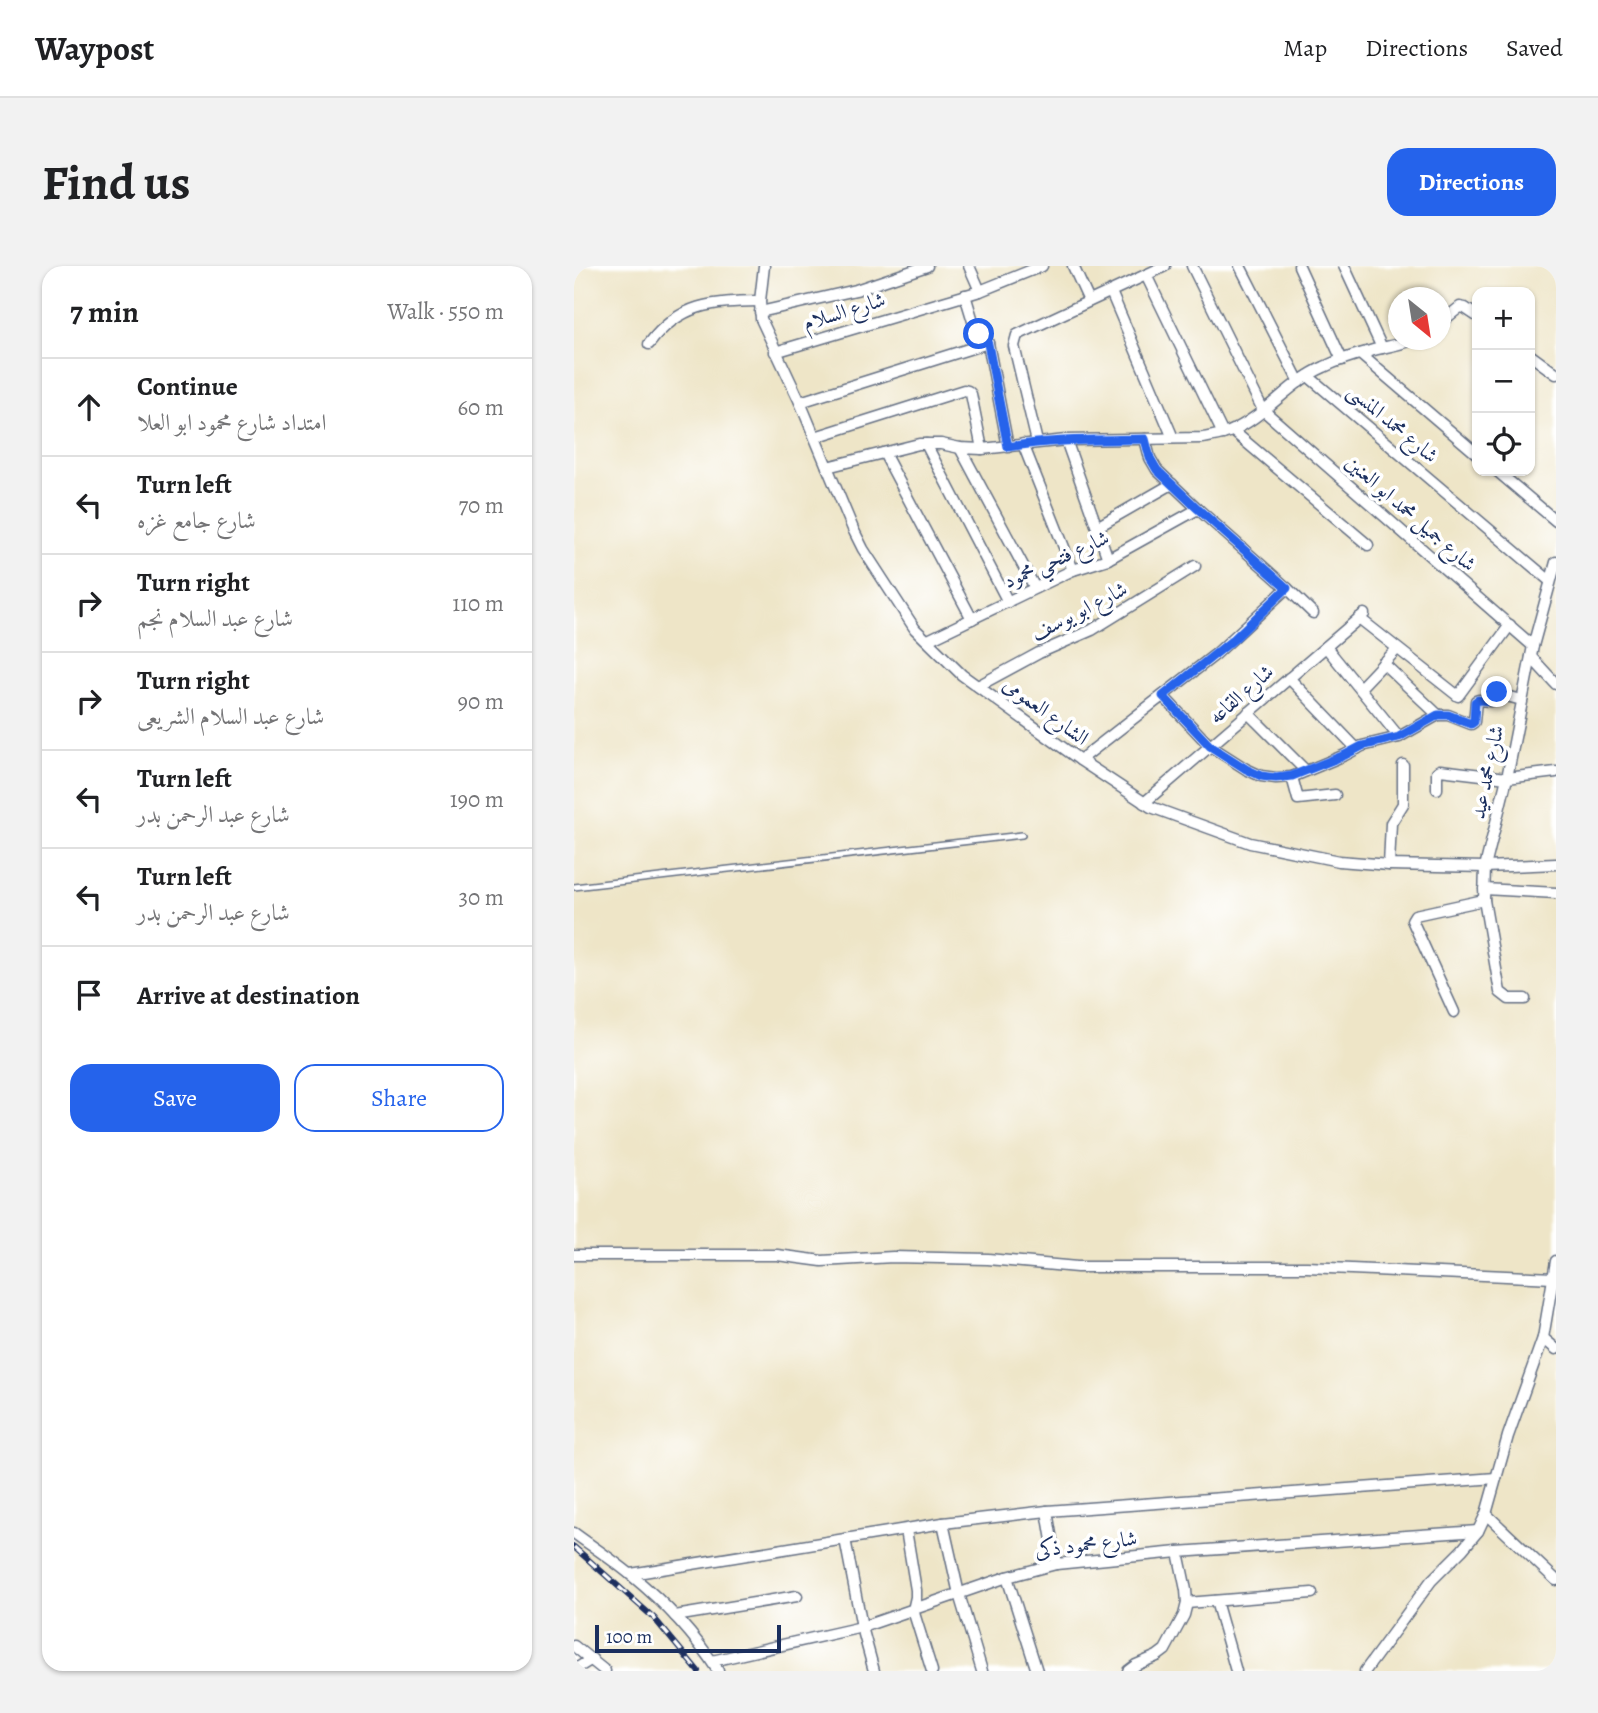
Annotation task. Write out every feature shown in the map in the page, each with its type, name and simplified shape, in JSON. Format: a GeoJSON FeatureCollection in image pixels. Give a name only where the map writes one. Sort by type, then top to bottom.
{"type":"FeatureCollection","features":[{"type":"Feature","properties":{"kind":"street","name":"الشارع العمومى"},"geometry":{"type":"LineString","coordinates":[[764,266],[760,306],[764,328],[800,402],[842,507],[863,549],[915,629],[962,675],[1144,803],[1250,843],[1339,861],[1389,865],[1485,867],[1556,864]]}},
{"type":"Feature","properties":{"kind":"street"},"geometry":{"type":"LineString","coordinates":[[649,344],[670,321],[697,307],[727,301],[760,306],[856,290],[927,266]]}},
{"type":"Feature","properties":{"kind":"street"},"geometry":{"type":"LineString","coordinates":[[969,266],[979,291]]}},
{"type":"Feature","properties":{"kind":"street","name":"شارع السلام"},"geometry":{"type":"LineString","coordinates":[[775,352],[979,291],[1042,266]]}},
{"type":"Feature","properties":{"kind":"street"},"geometry":{"type":"LineString","coordinates":[[1073,266],[1089,301]]}},
{"type":"Feature","properties":{"kind":"street"},"geometry":{"type":"LineString","coordinates":[[1037,442],[1014,346],[1017,335],[1165,266]]}},
{"type":"Feature","properties":{"kind":"street"},"geometry":{"type":"LineString","coordinates":[[1192,266],[1263,410]]}},
{"type":"Feature","properties":{"kind":"street"},"geometry":{"type":"LineString","coordinates":[[1240,266],[1304,379]]}},
{"type":"Feature","properties":{"kind":"street"},"geometry":{"type":"LineString","coordinates":[[1299,266],[1342,360]]}},
{"type":"Feature","properties":{"kind":"street"},"geometry":{"type":"LineString","coordinates":[[1344,266],[1382,348]]}},
{"type":"Feature","properties":{"kind":"street"},"geometry":{"type":"LineString","coordinates":[[1146,275],[1228,432],[1368,545]]}},
{"type":"Feature","properties":{"kind":"street"},"geometry":{"type":"LineString","coordinates":[[1111,292],[1173,438]]}},
{"type":"Feature","properties":{"kind":"street"},"geometry":{"type":"LineString","coordinates":[[965,295],[977,333],[984,337],[988,344],[1008,447]]}},
{"type":"Feature","properties":{"kind":"street"},"geometry":{"type":"LineString","coordinates":[[1451,314],[1460,307],[1472,312]]}},
{"type":"Feature","properties":{"kind":"street"},"geometry":{"type":"LineString","coordinates":[[800,402],[988,344]]}},
{"type":"Feature","properties":{"kind":"street"},"geometry":{"type":"LineString","coordinates":[[827,467],[919,444],[982,449],[1066,440],[1203,438],[1228,432],[1323,367],[1388,346]]}},
{"type":"Feature","properties":{"kind":"street"},"geometry":{"type":"LineString","coordinates":[[1360,354],[1472,450]]}},
{"type":"Feature","properties":{"kind":"street"},"geometry":{"type":"LineString","coordinates":[[1535,359],[1556,374]]}},
{"type":"Feature","properties":{"kind":"street","name":"شارع محمد المنسى"},"geometry":{"type":"LineString","coordinates":[[1304,379],[1550,582]]}},
{"type":"Feature","properties":{"kind":"street"},"geometry":{"type":"LineString","coordinates":[[814,437],[964,390],[971,394],[982,449]]}},
{"type":"Feature","properties":{"kind":"street","name":"شارع جميل محمد ابو العنين"},"geometry":{"type":"LineString","coordinates":[[1263,410],[1510,625],[1556,684]]}},
{"type":"Feature","properties":{"kind":"street"},"geometry":{"type":"LineString","coordinates":[[1145,439],[1153,464],[1171,484],[1313,613]]}},
{"type":"Feature","properties":{"kind":"street"},"geometry":{"type":"LineString","coordinates":[[1066,440],[1108,559]]}},
{"type":"Feature","properties":{"kind":"street"},"geometry":{"type":"LineString","coordinates":[[926,444],[1008,601]]}},
{"type":"Feature","properties":{"kind":"street"},"geometry":{"type":"LineString","coordinates":[[1023,444],[1073,570]]}},
{"type":"Feature","properties":{"kind":"street"},"geometry":{"type":"LineString","coordinates":[[960,448],[1035,588]]}},
{"type":"Feature","properties":{"kind":"street"},"geometry":{"type":"LineString","coordinates":[[884,453],[972,619]]}},
{"type":"Feature","properties":{"kind":"street"},"geometry":{"type":"LineString","coordinates":[[1503,476],[1556,521]]}},
{"type":"Feature","properties":{"kind":"street"},"geometry":{"type":"LineString","coordinates":[[1097,527],[1171,484]]}},
{"type":"Feature","properties":{"kind":"street","name":"شارع فتحي محمود"},"geometry":{"type":"LineString","coordinates":[[928,640],[1073,570],[1108,559],[1198,509]]}},
{"type":"Feature","properties":{"kind":"street","name":"شارع محمد عيد"},"geometry":{"type":"LineString","coordinates":[[1525,999],[1509,999],[1500,992],[1484,894],[1485,867],[1507,778],[1532,651],[1556,562]]}},
{"type":"Feature","properties":{"kind":"street","name":"شارع ابو يوسف"},"geometry":{"type":"LineString","coordinates":[[978,686],[1039,653],[1092,630],[1195,566]]}},
{"type":"Feature","properties":{"kind":"street"},"geometry":{"type":"LineString","coordinates":[[1080,760],[1234,639],[1287,588]]}},
{"type":"Feature","properties":{"kind":"street","name":"شارع القاعه"},"geometry":{"type":"LineString","coordinates":[[1144,803],[1361,616],[1397,649]]}},
{"type":"Feature","properties":{"kind":"street"},"geometry":{"type":"LineString","coordinates":[[1360,688],[1397,649],[1458,696],[1510,625]]}},
{"type":"Feature","properties":{"kind":"street"},"geometry":{"type":"LineString","coordinates":[[1326,647],[1399,737]]}},
{"type":"Feature","properties":{"kind":"street"},"geometry":{"type":"LineString","coordinates":[[1383,663],[1438,715]]}},
{"type":"Feature","properties":{"kind":"street"},"geometry":{"type":"LineString","coordinates":[[1289,678],[1357,749]]}},
{"type":"Feature","properties":{"kind":"street"},"geometry":{"type":"LineString","coordinates":[[1163,696],[1210,746],[1246,769],[1261,776],[1276,778],[1292,776],[1362,746],[1399,737],[1438,715],[1448,715],[1471,724],[1474,722],[1474,703],[1477,700],[1490,701],[1497,692],[1522,700]]}},
{"type":"Feature","properties":{"kind":"street"},"geometry":{"type":"LineString","coordinates":[[1248,713],[1306,771]]}},
{"type":"Feature","properties":{"kind":"street"},"geometry":{"type":"LineString","coordinates":[[1389,865],[1390,828],[1393,818],[1403,804],[1403,765]]}},
{"type":"Feature","properties":{"kind":"street"},"geometry":{"type":"LineString","coordinates":[[1437,789],[1437,772],[1440,769],[1507,778],[1556,772]]}},
{"type":"Feature","properties":{"kind":"street"},"geometry":{"type":"LineString","coordinates":[[1292,776],[1298,799],[1335,795]]}},
{"type":"Feature","properties":{"kind":"street"},"geometry":{"type":"LineString","coordinates":[[1454,1012],[1412,920],[1415,915],[1484,894],[1556,893]]}},
{"type":"Feature","properties":{"kind":"street"},"geometry":{"type":"LineString","coordinates":[[574,1255],[777,1255],[821,1261],[893,1257],[988,1259],[1077,1267],[1307,1267],[1553,1278]]}},
{"type":"Feature","properties":{"kind":"street"},"geometry":{"type":"LineString","coordinates":[[1365,1671],[1430,1581],[1478,1531],[1486,1514],[1511,1425],[1543,1338],[1556,1261]]}},
{"type":"Feature","properties":{"kind":"street"},"geometry":{"type":"LineString","coordinates":[[1543,1338],[1555,1347]]}},
{"type":"Feature","properties":{"kind":"street"},"geometry":{"type":"LineString","coordinates":[[631,1574],[943,1523],[1047,1511],[1496,1478]]}},
{"type":"Feature","properties":{"kind":"street"},"geometry":{"type":"LineString","coordinates":[[1047,1511],[1056,1564]]}},
{"type":"Feature","properties":{"kind":"street"},"geometry":{"type":"LineString","coordinates":[[1486,1514],[1556,1580]]}},
{"type":"Feature","properties":{"kind":"street"},"geometry":{"type":"LineString","coordinates":[[943,1523],[959,1594],[982,1671]]}},
{"type":"Feature","properties":{"kind":"street"},"geometry":{"type":"LineString","coordinates":[[906,1530],[916,1590],[913,1610],[932,1671]]}},
{"type":"Feature","properties":{"kind":"street","name":"شارع محمود ذكى"},"geometry":{"type":"LineString","coordinates":[[712,1661],[862,1627],[1007,1577],[1056,1564],[1178,1552],[1478,1531]]}},
{"type":"Feature","properties":{"kind":"street"},"geometry":{"type":"LineString","coordinates":[[574,1533],[631,1574],[675,1616],[718,1671]]}},
{"type":"Feature","properties":{"kind":"street"},"geometry":{"type":"LineString","coordinates":[[845,1539],[862,1627],[874,1671]]}},
{"type":"Feature","properties":{"kind":"street"},"geometry":{"type":"LineString","coordinates":[[1128,1671],[1157,1657],[1164,1650],[1184,1615],[1186,1590],[1178,1552]]}},
{"type":"Feature","properties":{"kind":"street"},"geometry":{"type":"LineString","coordinates":[[1007,1577],[1037,1671]]}},
{"type":"Feature","properties":{"kind":"street"},"geometry":{"type":"LineString","coordinates":[[1187,1603],[1312,1593]]}},
{"type":"Feature","properties":{"kind":"street"},"geometry":{"type":"LineString","coordinates":[[675,1616],[797,1596]]}},
{"type":"Feature","properties":{"kind":"street"},"geometry":{"type":"LineString","coordinates":[[1216,1601],[1237,1671]]}},
{"type":"Feature","properties":{"kind":"street"},"geometry":{"type":"LineString","coordinates":[[574,1646],[605,1671]]}},
{"type":"Feature","properties":{"kind":"street"},"geometry":{"type":"LineString","coordinates":[[574,1670],[592,1659]]}},
{"type":"Feature","properties":{"kind":"lane"},"geometry":{"type":"LineString","coordinates":[[574,887],[1022,835]]}},
{"type":"Feature","properties":{"kind":"railway"},"geometry":{"type":"LineString","coordinates":[[574,1547],[654,1618],[698,1671]]}},
{"type":"Feature","properties":{"kind":"route"},"geometry":{"type":"LineString","coordinates":[[979,334],[988,344],[1008,447],[1066,440],[1145,439],[1150,458],[1157,470],[1287,588],[1234,639],[1163,696],[1210,746],[1261,776],[1292,776],[1362,746],[1399,737],[1438,715],[1453,716],[1471,724],[1474,722],[1475,702],[1490,701],[1497,692]]}}]}
